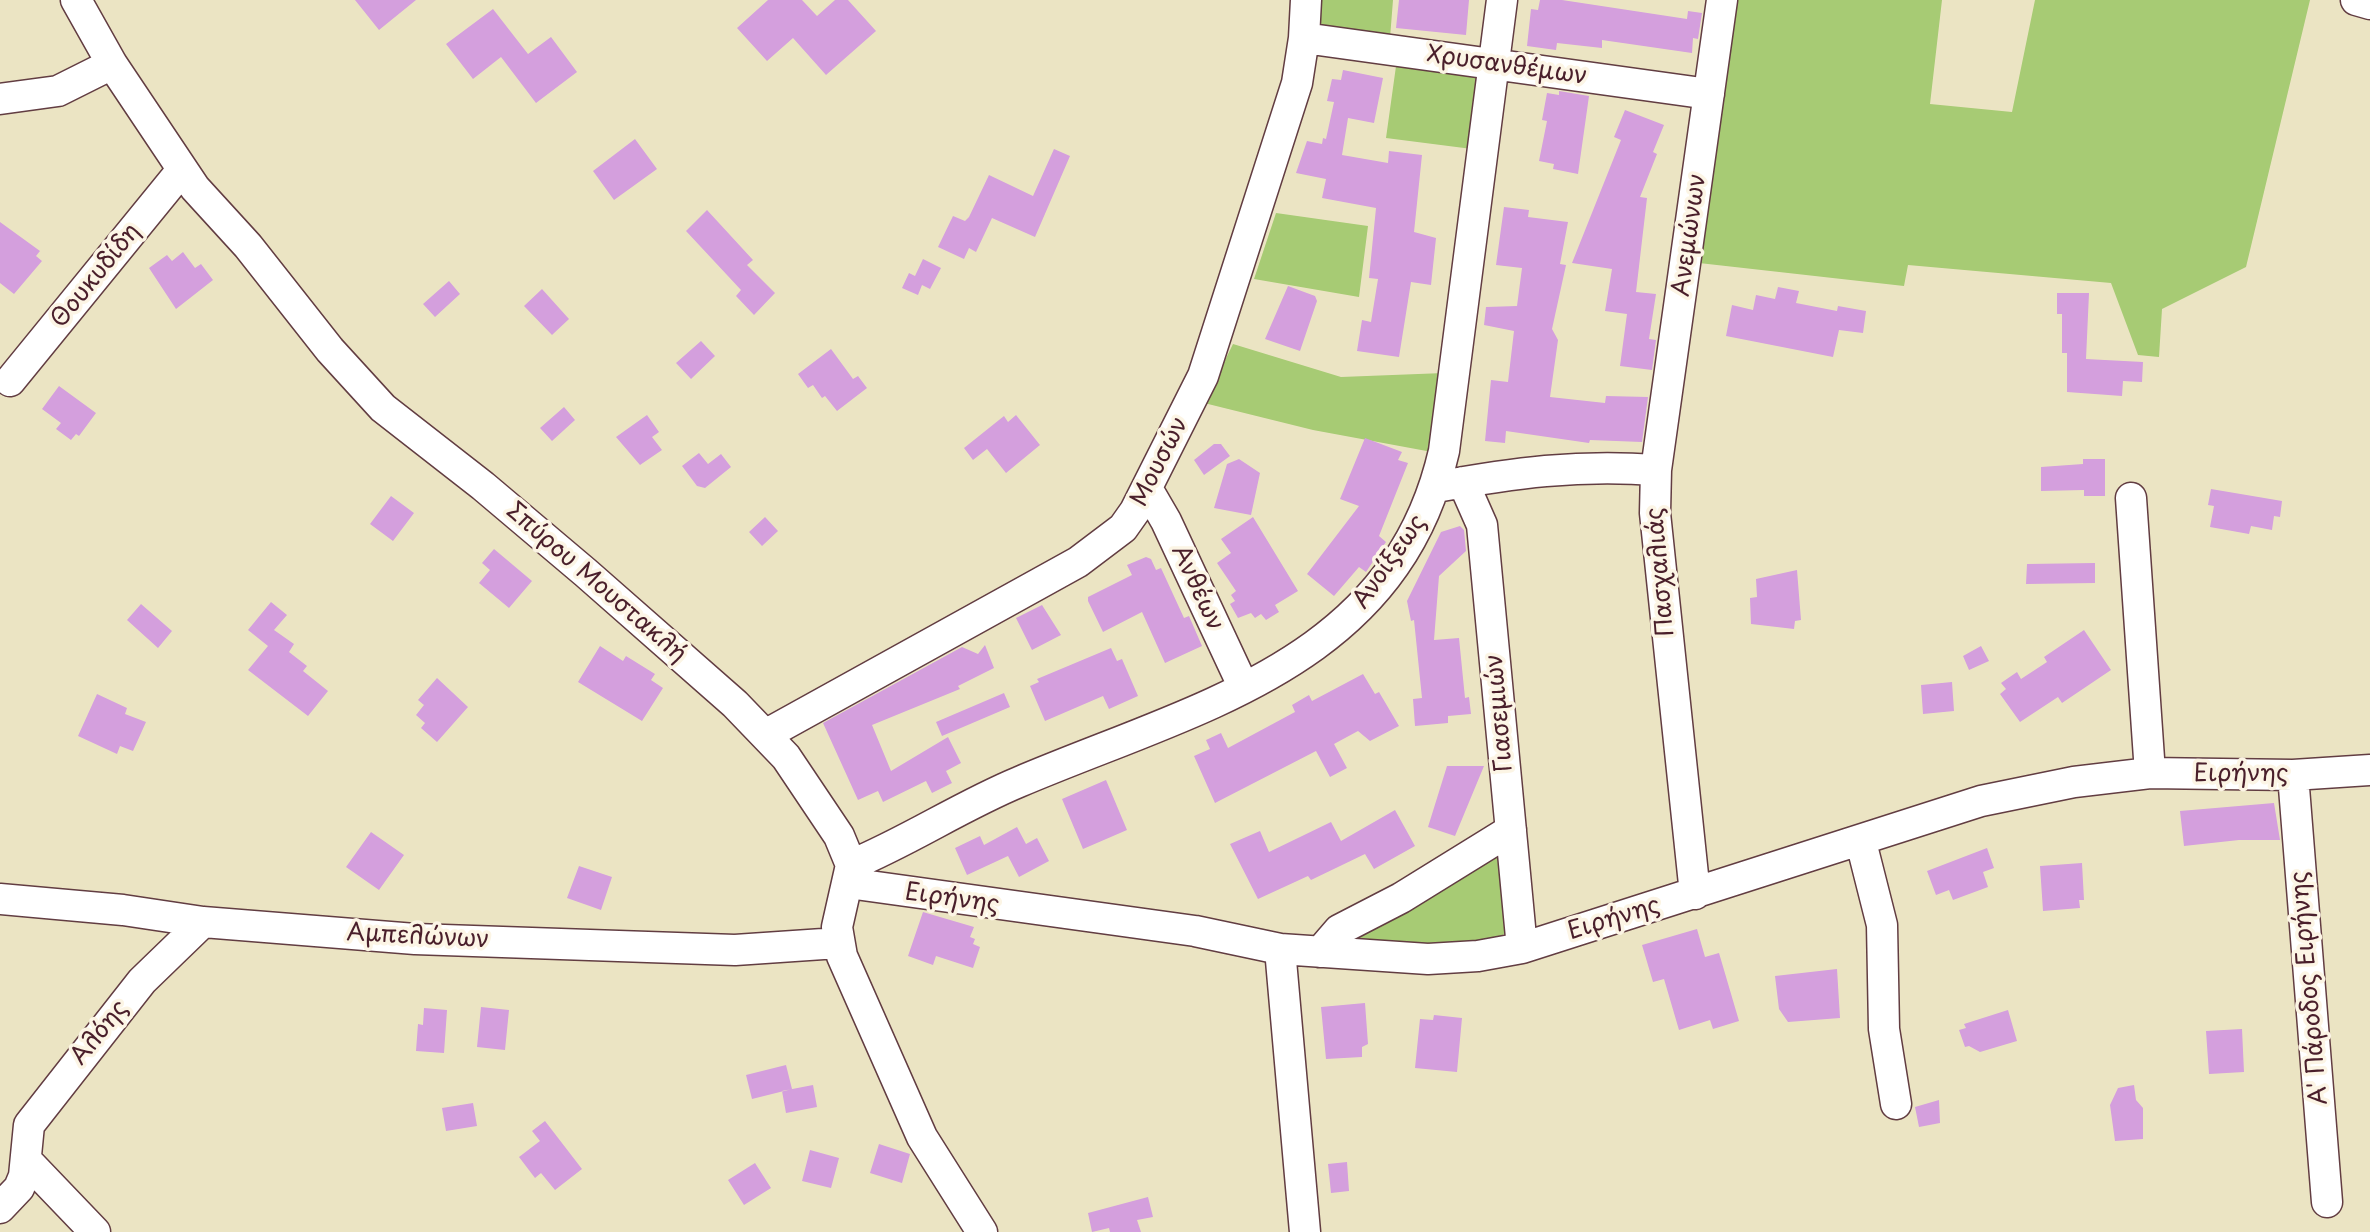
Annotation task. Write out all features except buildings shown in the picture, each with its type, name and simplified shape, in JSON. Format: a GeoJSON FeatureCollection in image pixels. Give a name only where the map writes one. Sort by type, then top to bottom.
{"type":"FeatureCollection","features":[{"type":"Feature","properties":{"kind":"street","name":"Σπύρου Μουστακλή"},"geometry":{"type":"LineString","coordinates":[[76,0],[112,64],[182,170],[269,270],[330,350],[383,408],[528,523],[767,734],[808,787],[839,836],[850,874]]}},
{"type":"Feature","properties":{"kind":"street","name":"Μουσών"},"geometry":{"type":"LineString","coordinates":[[767,734],[1078,562],[1123,528],[1148,490],[1218,338],[1297,83],[1306,0]]}},
{"type":"Feature","properties":{"kind":"street","name":"Ανοίξεως"},"geometry":{"type":"LineString","coordinates":[[850,874],[1006,788],[1130,739],[1244,688],[1317,647],[1362,606],[1450,484],[1444,451],[1502,0]]}},
{"type":"Feature","properties":{"kind":"street","name":"Ανεμώνων"},"geometry":{"type":"LineString","coordinates":[[1656,470],[1722,0]]}},
{"type":"Feature","properties":{"kind":"street"},"geometry":{"type":"LineString","coordinates":[[2356,0],[2370,4]]}},
{"type":"Feature","properties":{"kind":"street","name":"Χρυσανθέμων"},"geometry":{"type":"LineString","coordinates":[[1304,38],[1709,94]]}},
{"type":"Feature","properties":{"kind":"street"},"geometry":{"type":"LineString","coordinates":[[0,99],[35,96],[70,86],[112,64]]}},
{"type":"Feature","properties":{"kind":"street"},"geometry":{"type":"LineString","coordinates":[[0,119],[27,108],[35,96]]}},
{"type":"Feature","properties":{"kind":"street","name":"Θουκυδίδη"},"geometry":{"type":"LineString","coordinates":[[10,381],[182,170]]}},
{"type":"Feature","properties":{"kind":"street"},"geometry":{"type":"LineString","coordinates":[[1450,484],[1499,474],[1580,466],[1656,470]]}},
{"type":"Feature","properties":{"kind":"street","name":"Πασχαλιάς"},"geometry":{"type":"LineString","coordinates":[[1656,470],[1655,513],[1695,894]]}},
{"type":"Feature","properties":{"kind":"street","name":"Γιασεμιών"},"geometry":{"type":"LineString","coordinates":[[1450,484],[1482,525],[1522,948]]}},
{"type":"Feature","properties":{"kind":"street","name":"Ανθέων"},"geometry":{"type":"LineString","coordinates":[[1148,490],[1166,521],[1244,688]]}},
{"type":"Feature","properties":{"kind":"street"},"geometry":{"type":"LineString","coordinates":[[2131,498],[2150,773]]}},
{"type":"Feature","properties":{"kind":"street","name":"Ειρήνης"},"geometry":{"type":"LineString","coordinates":[[850,874],[1195,931],[1280,949],[1428,959],[1522,948],[1861,842],[1981,801],[2074,782],[2150,773],[2293,775],[2370,770]]}},
{"type":"Feature","properties":{"kind":"street","name":"A' Πάροδος Ειρήνης"},"geometry":{"type":"LineString","coordinates":[[2293,775],[2327,1202]]}},
{"type":"Feature","properties":{"kind":"street"},"geometry":{"type":"LineString","coordinates":[[1320,952],[1333,934],[1415,890],[1511,830]]}},
{"type":"Feature","properties":{"kind":"street"},"geometry":{"type":"LineString","coordinates":[[1861,842],[1882,925],[1884,1029],[1896,1104]]}},
{"type":"Feature","properties":{"kind":"street"},"geometry":{"type":"LineString","coordinates":[[850,874],[838,921],[838,943],[922,1137],[982,1232]]}},
{"type":"Feature","properties":{"kind":"street","name":"Αμπελώνων"},"geometry":{"type":"LineString","coordinates":[[0,899],[123,910],[203,922],[415,939],[735,950],[838,943]]}},
{"type":"Feature","properties":{"kind":"street","name":"Αλόης"},"geometry":{"type":"LineString","coordinates":[[0,1208],[19,1188],[27,1161],[29,1125],[142,981],[203,922]]}},
{"type":"Feature","properties":{"kind":"street"},"geometry":{"type":"LineString","coordinates":[[1280,949],[1305,1232]]}},
{"type":"Feature","properties":{"kind":"street"},"geometry":{"type":"LineString","coordinates":[[27,1161],[95,1232]]}},
{"type":"Feature","properties":{"kind":"green space"},"geometry":{"type":"Polygon","coordinates":[[[1320,0],[1393,0],[1390,38],[1320,32],[1320,0]]]}},
{"type":"Feature","properties":{"kind":"green space"},"geometry":{"type":"Polygon","coordinates":[[[1735,0],[1942,0],[1930,104],[2012,112],[2035,0],[2310,0],[2246,267],[2162,309],[2159,357],[2138,355],[2111,283],[1908,265],[1904,286],[1699,263],[1735,0]]]}},
{"type":"Feature","properties":{"kind":"green space"},"geometry":{"type":"Polygon","coordinates":[[[1397,59],[1482,71],[1472,149],[1386,138],[1397,59]]]}},
{"type":"Feature","properties":{"kind":"green space"},"geometry":{"type":"Polygon","coordinates":[[[1276,213],[1368,226],[1359,297],[1254,279],[1276,213]]]}},
{"type":"Feature","properties":{"kind":"green space"},"geometry":{"type":"Polygon","coordinates":[[[1233,344],[1341,377],[1444,373],[1432,452],[1313,430],[1204,403],[1233,344]]]}},
{"type":"Feature","properties":{"kind":"green space"},"geometry":{"type":"Polygon","coordinates":[[[1497,856],[1506,932],[1492,944],[1375,945],[1347,937],[1497,856]]]}}]}
